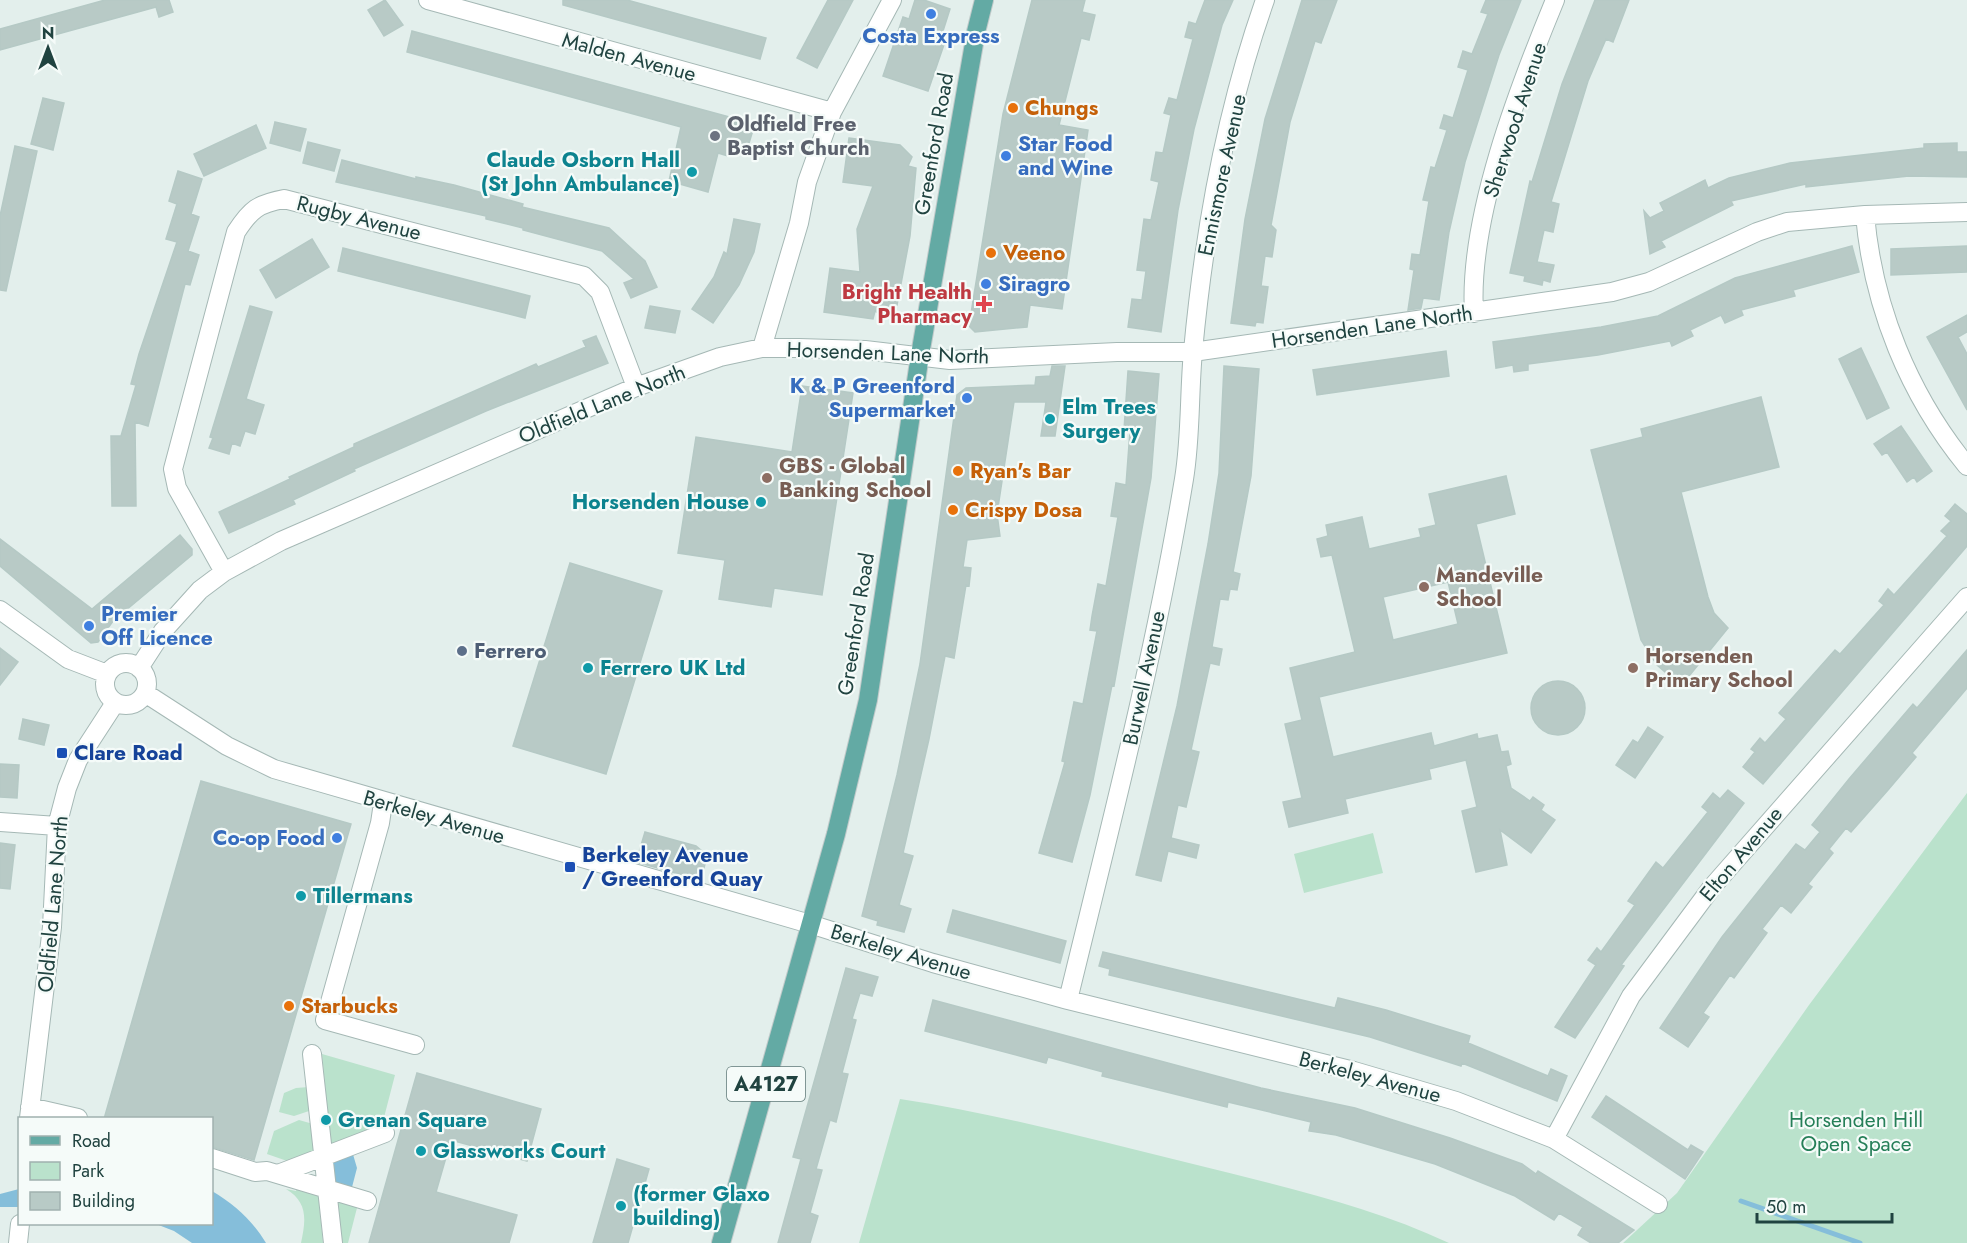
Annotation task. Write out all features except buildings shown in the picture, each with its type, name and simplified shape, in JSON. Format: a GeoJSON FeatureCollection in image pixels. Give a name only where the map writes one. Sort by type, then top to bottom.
{"type":"FeatureCollection","features":[{"type":"Feature","properties":{"kind":"main road","name":"Greenford Road"},"geometry":{"type":"LineString","coordinates":[[721,1243],[836,834],[868,700],[920,355],[974,43],[984,0]]}},
{"type":"Feature","properties":{"kind":"street","name":"Malden Avenue"},"geometry":{"type":"LineString","coordinates":[[428,0],[832,112]]}},
{"type":"Feature","properties":{"kind":"street"},"geometry":{"type":"LineString","coordinates":[[762,348],[799,223],[807,182],[832,112],[892,0]]}},
{"type":"Feature","properties":{"kind":"street","name":"Ennismore Avenue"},"geometry":{"type":"LineString","coordinates":[[1193,352],[1203,264],[1225,142],[1265,0]]}},
{"type":"Feature","properties":{"kind":"street","name":"Sherwood Avenue"},"geometry":{"type":"LineString","coordinates":[[1474,313],[1482,224],[1498,158],[1556,0]]}},
{"type":"Feature","properties":{"kind":"street","name":"Rugby Avenue"},"geometry":{"type":"LineString","coordinates":[[224,572],[177,488],[173,469],[236,232],[247,214],[262,204],[284,199],[584,276],[600,292],[636,387]]}},
{"type":"Feature","properties":{"kind":"street","name":"Horsenden Lane North"},"geometry":{"type":"LineString","coordinates":[[762,348],[865,350],[950,360],[1117,352],[1193,352],[1612,292],[1649,282],[1757,232],[1787,222],[1967,212]]}},
{"type":"Feature","properties":{"kind":"street"},"geometry":{"type":"LineString","coordinates":[[1865,216],[1876,281],[1898,350],[1920,398],[1967,466]]}},
{"type":"Feature","properties":{"kind":"street","name":"Oldfield Lane North"},"geometry":{"type":"LineString","coordinates":[[139,668],[164,631],[200,590],[224,572],[281,541],[636,387],[720,357],[762,348]]}},
{"type":"Feature","properties":{"kind":"street","name":"Burwell Avenue"},"geometry":{"type":"LineString","coordinates":[[1068,1000],[1142,697],[1172,550],[1185,475],[1193,352]]}},
{"type":"Feature","properties":{"kind":"street","name":"Elton Avenue"},"geometry":{"type":"LineString","coordinates":[[1554,1139],[1631,996],[1712,887],[1967,597]]}},
{"type":"Feature","properties":{"kind":"street"},"geometry":{"type":"LineString","coordinates":[[0,610],[68,659],[107,674]]}},
{"type":"Feature","properties":{"kind":"street"},"geometry":{"type":"LineString","coordinates":[[119,664],[133,664],[146,678],[145,693],[134,704],[116,703],[106,692],[107,674],[119,664]]}},
{"type":"Feature","properties":{"kind":"street","name":"Berkeley Avenue"},"geometry":{"type":"LineString","coordinates":[[145,693],[227,746],[262,765],[383,803],[810,924],[933,963],[1068,1000],[1354,1071],[1456,1101],[1554,1139],[1658,1204]]}},
{"type":"Feature","properties":{"kind":"street","name":"Oldfield Lane North"},"geometry":{"type":"LineString","coordinates":[[30,1113],[52,927],[57,826],[67,788],[78,759],[116,703]]}},
{"type":"Feature","properties":{"kind":"street"},"geometry":{"type":"LineString","coordinates":[[383,803],[380,823],[325,1020],[415,1045]]}},
{"type":"Feature","properties":{"kind":"street"},"geometry":{"type":"LineString","coordinates":[[0,822],[57,826]]}},
{"type":"Feature","properties":{"kind":"street"},"geometry":{"type":"LineString","coordinates":[[312,1054],[333,1243]]}},
{"type":"Feature","properties":{"kind":"street"},"geometry":{"type":"LineString","coordinates":[[30,1113],[62,1117]]}},
{"type":"Feature","properties":{"kind":"street"},"geometry":{"type":"LineString","coordinates":[[278,1174],[385,1133]]}},
{"type":"Feature","properties":{"kind":"street"},"geometry":{"type":"LineString","coordinates":[[213,1158],[255,1172],[267,1171],[278,1174],[368,1201]]}},
{"type":"Feature","properties":{"kind":"street"},"geometry":{"type":"LineString","coordinates":[[18,1243],[20,1225]]}},
{"type":"Feature","properties":{"kind":"green space","name":"Horsenden Hill Open Space"},"geometry":{"type":"Polygon","coordinates":[[[1967,793],[1967,1243],[1623,1243],[1677,1193],[1809,1005],[1967,793]]]}},
{"type":"Feature","properties":{"kind":"green space"},"geometry":{"type":"Polygon","coordinates":[[[1373,833],[1383,873],[1304,893],[1294,854],[1373,833]]]}},
{"type":"Feature","properties":{"kind":"green space"},"geometry":{"type":"Polygon","coordinates":[[[322,1054],[395,1075],[381,1129],[331,1146],[322,1054]]]}},
{"type":"Feature","properties":{"kind":"green space"},"geometry":{"type":"Polygon","coordinates":[[[309,1087],[312,1110],[294,1116],[279,1112],[284,1093],[296,1088],[309,1087]]]}},
{"type":"Feature","properties":{"kind":"green space"},"geometry":{"type":"Polygon","coordinates":[[[900,1099],[1047,1128],[1291,1189],[1355,1207],[1449,1243],[859,1243],[900,1099]]]}},
{"type":"Feature","properties":{"kind":"green space"},"geometry":{"type":"Polygon","coordinates":[[[299,1120],[313,1124],[315,1151],[290,1162],[267,1154],[274,1131],[299,1120]]]}},
{"type":"Feature","properties":{"kind":"green space"},"geometry":{"type":"Polygon","coordinates":[[[297,1187],[318,1192],[323,1243],[301,1243],[304,1212],[298,1200],[286,1189],[296,1191],[297,1187]]]}},
{"type":"Feature","properties":{"kind":"green space"},"geometry":{"type":"Polygon","coordinates":[[[335,1198],[358,1204],[348,1243],[339,1243],[335,1198]]]}},
{"type":"Feature","properties":{"kind":"water"},"geometry":{"type":"Polygon","coordinates":[[[352,1151],[357,1168],[351,1191],[335,1186],[332,1158],[352,1151]]]}},
{"type":"Feature","properties":{"kind":"water"},"geometry":{"type":"Polygon","coordinates":[[[18,1189],[18,1207],[0,1207],[0,1194],[18,1189]]]}},
{"type":"Feature","properties":{"kind":"water"},"geometry":{"type":"Polygon","coordinates":[[[213,1192],[242,1214],[266,1243],[192,1243],[174,1231],[159,1225],[213,1225],[213,1192]]]}},
{"type":"Feature","properties":{"kind":"waterway"},"geometry":{"type":"LineString","coordinates":[[1741,1201],[1860,1243]]}},
{"type":"Feature","properties":{"kind":"place","name":"Costa Express"},"geometry":{"type":"Point","coordinates":[931,14]}},
{"type":"Feature","properties":{"kind":"place","name":"Chungs"},"geometry":{"type":"Point","coordinates":[1013,108]}},
{"type":"Feature","properties":{"kind":"place","name":"Oldfield Free Baptist Church"},"geometry":{"type":"Point","coordinates":[715,136]}},
{"type":"Feature","properties":{"kind":"place","name":"Star Food and Wine"},"geometry":{"type":"Point","coordinates":[1006,156]}},
{"type":"Feature","properties":{"kind":"place","name":"Claude Osborn Hall (St John Ambulance)"},"geometry":{"type":"Point","coordinates":[692,172]}},
{"type":"Feature","properties":{"kind":"place","name":"Veeno"},"geometry":{"type":"Point","coordinates":[991,253]}},
{"type":"Feature","properties":{"kind":"place","name":"Siragro"},"geometry":{"type":"Point","coordinates":[986,284]}},
{"type":"Feature","properties":{"kind":"place","name":"Bright Health Pharmacy"},"geometry":{"type":"Point","coordinates":[984,304]}},
{"type":"Feature","properties":{"kind":"place","name":"K & P Greenford Supermarket"},"geometry":{"type":"Point","coordinates":[967,398]}},
{"type":"Feature","properties":{"kind":"place","name":"Elm Trees Surgery"},"geometry":{"type":"Point","coordinates":[1050,419]}},
{"type":"Feature","properties":{"kind":"place","name":"Ryan's Bar"},"geometry":{"type":"Point","coordinates":[958,471]}},
{"type":"Feature","properties":{"kind":"place","name":"GBS - Global Banking School"},"geometry":{"type":"Point","coordinates":[767,478]}},
{"type":"Feature","properties":{"kind":"place","name":"Horsenden House"},"geometry":{"type":"Point","coordinates":[761,502]}},
{"type":"Feature","properties":{"kind":"place","name":"Crispy Dosa"},"geometry":{"type":"Point","coordinates":[953,510]}},
{"type":"Feature","properties":{"kind":"place","name":"Mandeville School"},"geometry":{"type":"Point","coordinates":[1424,587]}},
{"type":"Feature","properties":{"kind":"place","name":"Premier Off Licence"},"geometry":{"type":"Point","coordinates":[89,626]}},
{"type":"Feature","properties":{"kind":"place","name":"Ferrero"},"geometry":{"type":"Point","coordinates":[462,651]}},
{"type":"Feature","properties":{"kind":"place","name":"Ferrero UK Ltd"},"geometry":{"type":"Point","coordinates":[588,668]}},
{"type":"Feature","properties":{"kind":"place","name":"Horsenden Primary School"},"geometry":{"type":"Point","coordinates":[1633,668]}},
{"type":"Feature","properties":{"kind":"place","name":"Clare Road"},"geometry":{"type":"Point","coordinates":[62,753]}},
{"type":"Feature","properties":{"kind":"place","name":"Co-op Food"},"geometry":{"type":"Point","coordinates":[337,838]}},
{"type":"Feature","properties":{"kind":"place","name":"Berkeley Avenue / Greenford Quay"},"geometry":{"type":"Point","coordinates":[570,867]}},
{"type":"Feature","properties":{"kind":"place","name":"Tillermans"},"geometry":{"type":"Point","coordinates":[301,896]}},
{"type":"Feature","properties":{"kind":"place","name":"Starbucks"},"geometry":{"type":"Point","coordinates":[289,1006]}},
{"type":"Feature","properties":{"kind":"place","name":"Grenan Square"},"geometry":{"type":"Point","coordinates":[326,1120]}},
{"type":"Feature","properties":{"kind":"place","name":"Glassworks Court"},"geometry":{"type":"Point","coordinates":[421,1151]}},
{"type":"Feature","properties":{"kind":"place","name":"(former Glaxo building)"},"geometry":{"type":"Point","coordinates":[621,1206]}}]}
